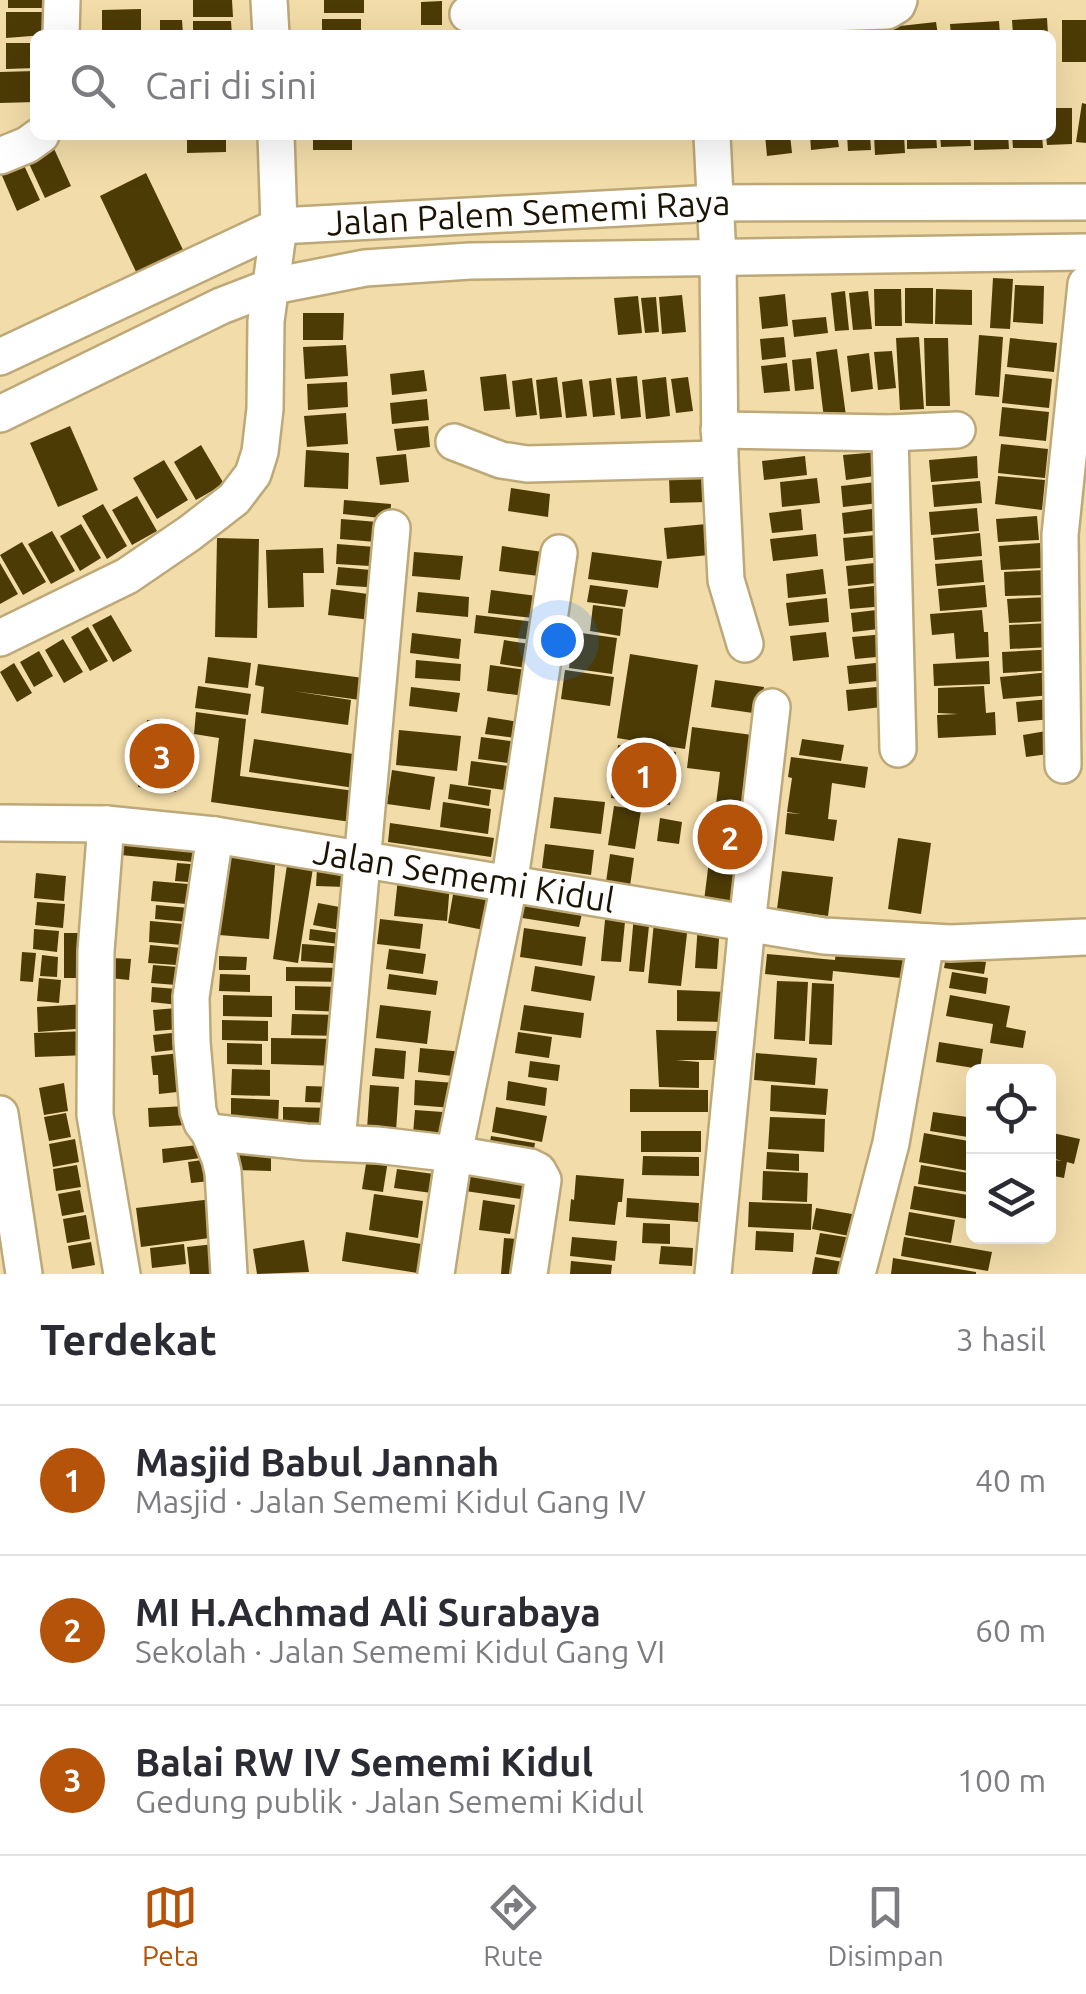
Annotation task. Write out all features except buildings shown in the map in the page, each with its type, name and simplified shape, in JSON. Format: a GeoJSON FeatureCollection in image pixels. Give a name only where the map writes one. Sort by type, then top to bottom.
{"type":"FeatureCollection","features":[{"type":"Feature","properties":{"kind":"street"},"geometry":{"type":"LineString","coordinates":[[61,30],[62,0]]}},
{"type":"Feature","properties":{"kind":"street"},"geometry":{"type":"LineString","coordinates":[[270,0],[271,30]]}},
{"type":"Feature","properties":{"kind":"street"},"geometry":{"type":"LineString","coordinates":[[468,16],[669,8],[706,26],[887,11],[900,0]]}},
{"type":"Feature","properties":{"kind":"street"},"geometry":{"type":"LineString","coordinates":[[0,156],[34,140]]}},
{"type":"Feature","properties":{"kind":"street"},"geometry":{"type":"LineString","coordinates":[[0,638],[127,576],[234,499],[253,474],[265,409],[266,321],[279,226],[276,140]]}},
{"type":"Feature","properties":{"kind":"street"},"geometry":{"type":"LineString","coordinates":[[712,140],[726,580],[745,644]]}},
{"type":"Feature","properties":{"kind":"street","name":"Jalan Palem Sememi Raya"},"geometry":{"type":"LineString","coordinates":[[0,357],[279,226],[716,203],[1086,202]]}},
{"type":"Feature","properties":{"kind":"street","name":"Jalan Palem Sememi Raya"},"geometry":{"type":"LineString","coordinates":[[0,414],[222,306],[273,286],[365,268],[470,260],[1086,252]]}},
{"type":"Feature","properties":{"kind":"street"},"geometry":{"type":"LineString","coordinates":[[1063,765],[1060,535],[1086,284]]}},
{"type":"Feature","properties":{"kind":"street"},"geometry":{"type":"LineString","coordinates":[[454,442],[501,460],[526,464],[720,445],[958,430]]}},
{"type":"Feature","properties":{"kind":"street"},"geometry":{"type":"LineString","coordinates":[[890,433],[898,749]]}},
{"type":"Feature","properties":{"kind":"street"},"geometry":{"type":"LineString","coordinates":[[337,1142],[392,528]]}},
{"type":"Feature","properties":{"kind":"street"},"geometry":{"type":"LineString","coordinates":[[436,1274],[454,1154],[509,884],[559,553]]}},
{"type":"Feature","properties":{"kind":"street"},"geometry":{"type":"LineString","coordinates":[[713,1274],[772,708]]}},
{"type":"Feature","properties":{"kind":"street","name":"Jalan Sememi Kidul"},"geometry":{"type":"LineString","coordinates":[[0,823],[106,824],[216,834],[824,936],[926,942],[1086,936]]}},
{"type":"Feature","properties":{"kind":"street"},"geometry":{"type":"LineString","coordinates":[[106,824],[96,951],[95,1115],[122,1274]]}},
{"type":"Feature","properties":{"kind":"street"},"geometry":{"type":"LineString","coordinates":[[216,834],[191,997],[192,1042],[198,1110],[223,1172],[229,1274]]}},
{"type":"Feature","properties":{"kind":"street"},"geometry":{"type":"LineString","coordinates":[[857,1274],[891,1144],[926,942]]}},
{"type":"Feature","properties":{"kind":"street"},"geometry":{"type":"LineString","coordinates":[[0,1114],[24,1274]]}},
{"type":"Feature","properties":{"kind":"street"},"geometry":{"type":"LineString","coordinates":[[209,1132],[454,1154],[530,1167],[543,1180],[529,1274]]}},
{"type":"Feature","properties":{"kind":"place","name":"Balai RW IV Sememi Kidul"},"geometry":{"type":"Point","coordinates":[162,756]}},
{"type":"Feature","properties":{"kind":"place","name":"Masjid Babul Jannah"},"geometry":{"type":"Point","coordinates":[644,775]}},
{"type":"Feature","properties":{"kind":"place","name":"MI H.Achmad Ali Surabaya"},"geometry":{"type":"Point","coordinates":[730,837]}}]}
